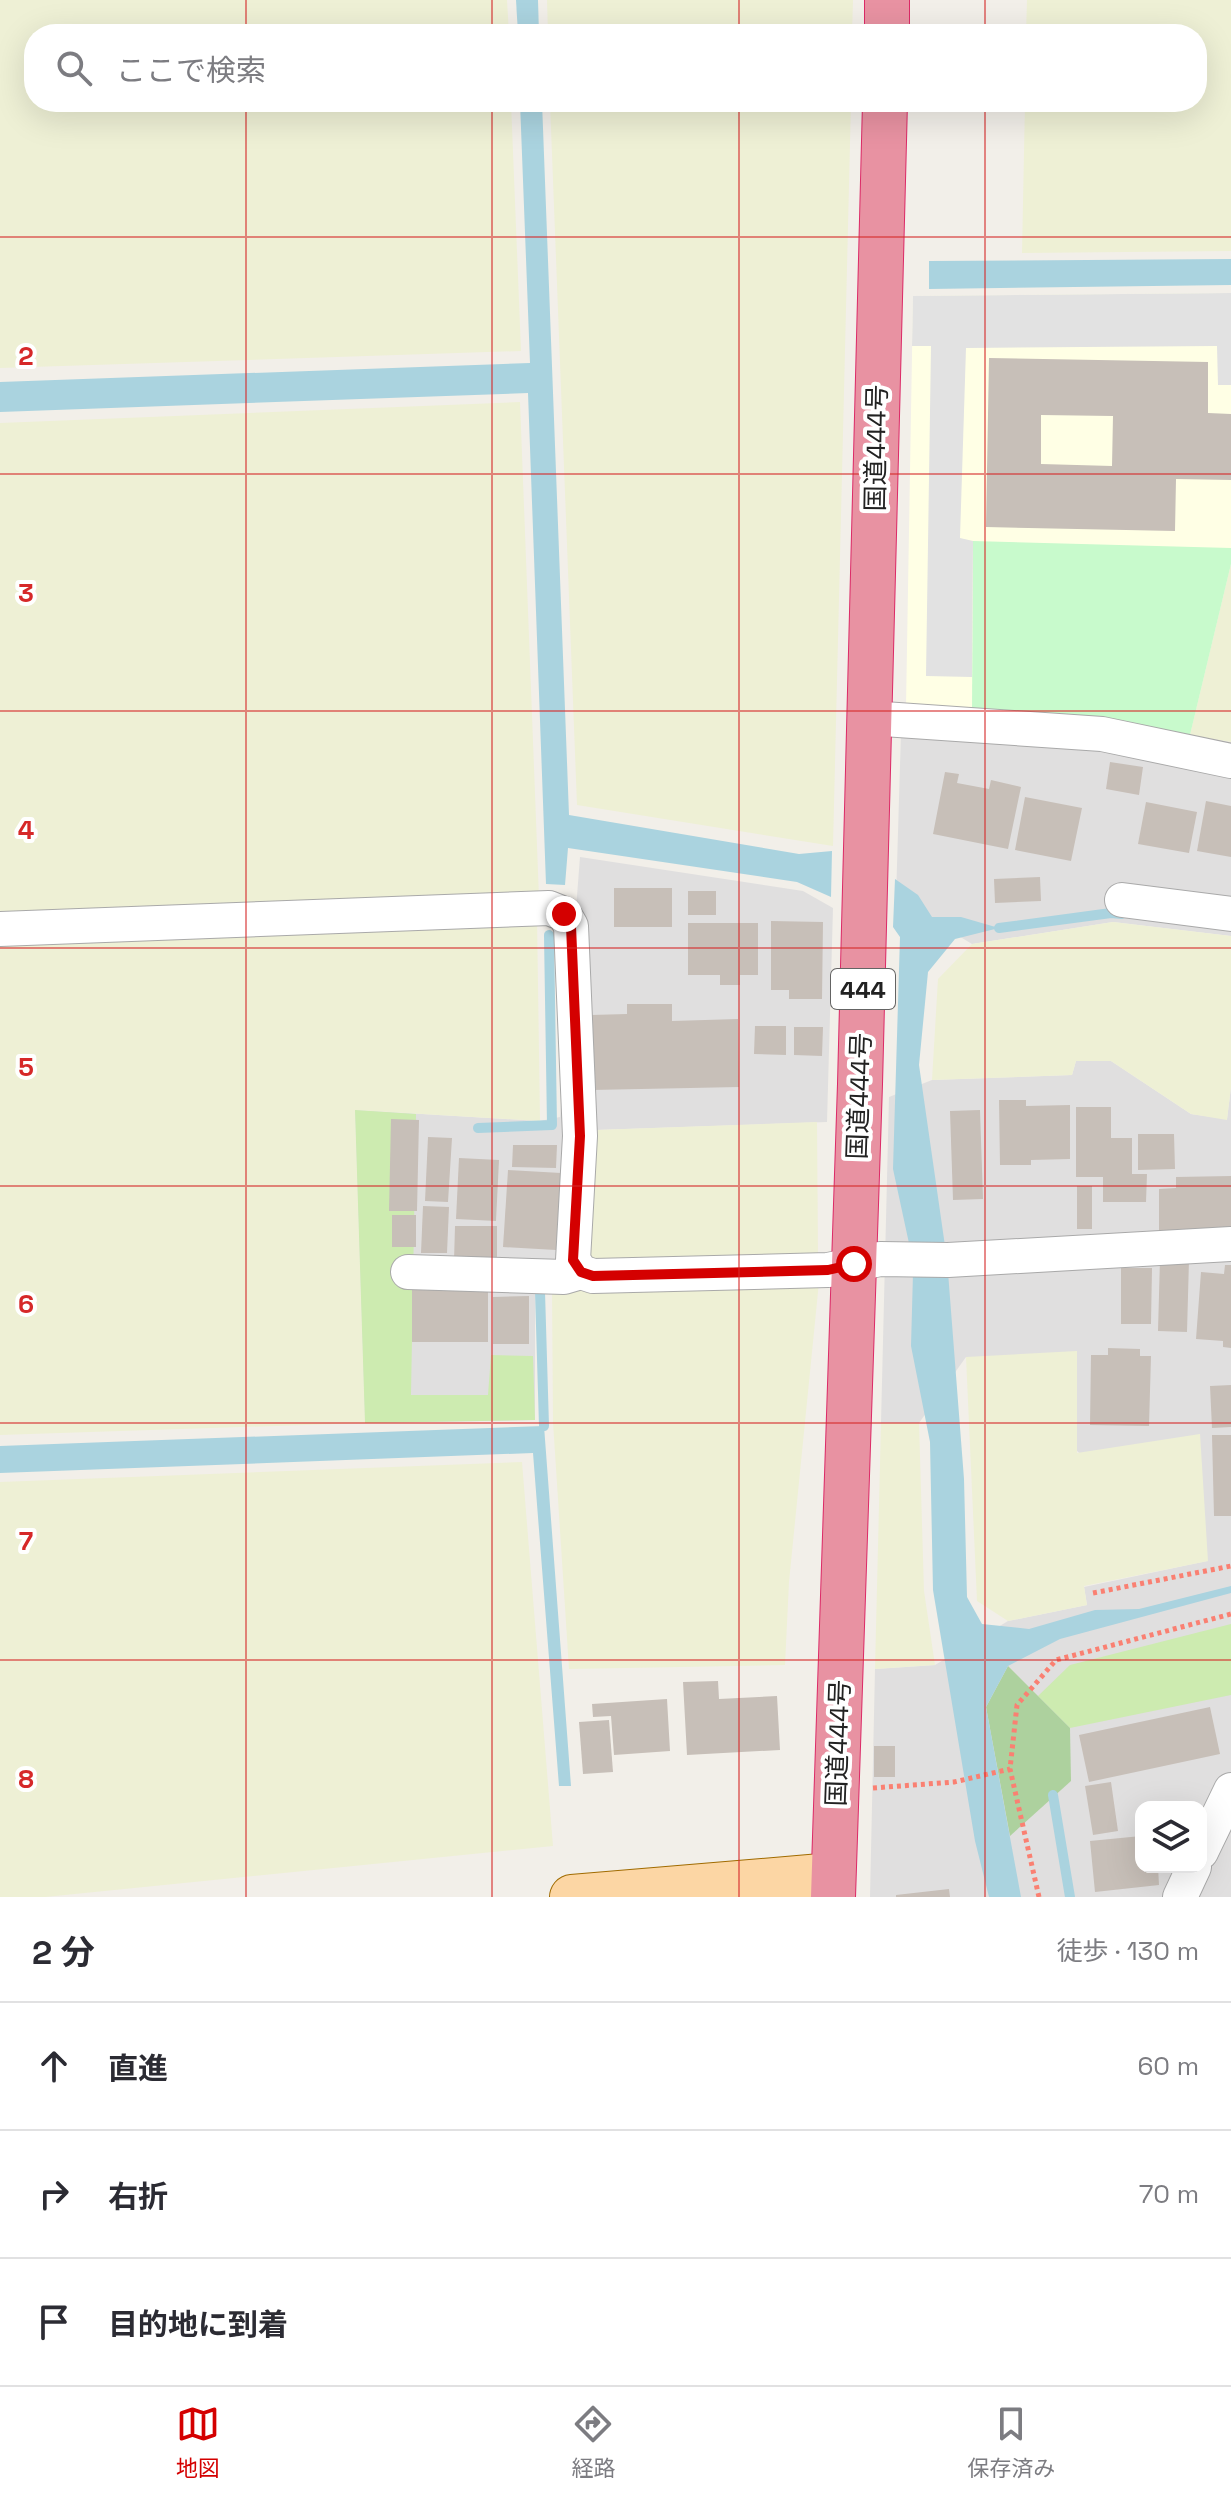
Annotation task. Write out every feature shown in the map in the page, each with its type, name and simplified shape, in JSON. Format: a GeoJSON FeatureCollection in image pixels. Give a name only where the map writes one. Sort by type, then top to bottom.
{"type":"FeatureCollection","features":[{"type":"Feature","properties":{"kind":"highway"},"geometry":{"type":"LineString","coordinates":[[887,0],[887,24]]}},
{"type":"Feature","properties":{"kind":"highway","name":"国道444号"},"geometry":{"type":"LineString","coordinates":[[833,1886],[854,1264],[885,112]]}},
{"type":"Feature","properties":{"kind":"main road"},"geometry":{"type":"LineString","coordinates":[[572,1897],[833,1886]]}},
{"type":"Feature","properties":{"kind":"street"},"geometry":{"type":"LineString","coordinates":[[869,718],[1102,734],[1231,761]]}},
{"type":"Feature","properties":{"kind":"street"},"geometry":{"type":"LineString","coordinates":[[1122,900],[1231,914]]}},
{"type":"Feature","properties":{"kind":"street"},"geometry":{"type":"LineString","coordinates":[[0,929],[549,908],[564,914],[571,926],[580,1136],[573,1260],[581,1272]]}},
{"type":"Feature","properties":{"kind":"street"},"geometry":{"type":"LineString","coordinates":[[408,1272],[564,1277],[581,1272],[593,1276],[828,1270],[880,1259],[948,1260],[1231,1244]]}},
{"type":"Feature","properties":{"kind":"street"},"geometry":{"type":"LineString","coordinates":[[1207,1840],[1231,1790]]}},
{"type":"Feature","properties":{"kind":"street"},"geometry":{"type":"LineString","coordinates":[[1180,1897],[1191,1873]]}},
{"type":"Feature","properties":{"kind":"path"},"geometry":{"type":"LineString","coordinates":[[1093,1593],[1231,1566]]}},
{"type":"Feature","properties":{"kind":"path"},"geometry":{"type":"LineString","coordinates":[[1039,1897],[1010,1769],[1017,1705],[1056,1660],[1231,1614]]}},
{"type":"Feature","properties":{"kind":"path"},"geometry":{"type":"LineString","coordinates":[[863,1789],[954,1782],[1010,1769]]}},
{"type":"Feature","properties":{"kind":"shaded area"},"geometry":{"type":"Polygon","coordinates":[[[0,0],[507,0],[508,24],[24,24],[24,112],[511,112],[521,351],[0,368],[0,0]]]}},
{"type":"Feature","properties":{"kind":"shaded area"},"geometry":{"type":"Polygon","coordinates":[[[547,0],[853,0],[852,24],[548,24],[547,0]]]}},
{"type":"Feature","properties":{"kind":"shaded area"},"geometry":{"type":"Polygon","coordinates":[[[1027,0],[1231,0],[1231,251],[1022,253],[1025,112],[1207,112],[1207,24],[1026,24],[1027,0]]]}},
{"type":"Feature","properties":{"kind":"shaded area"},"geometry":{"type":"Polygon","coordinates":[[[550,112],[851,112],[833,846],[577,805],[550,112]]]}},
{"type":"Feature","properties":{"kind":"shaded area"},"geometry":{"type":"Polygon","coordinates":[[[1231,293],[1231,564],[1190,735],[906,707],[913,296],[1231,293]]]}},
{"type":"Feature","properties":{"kind":"shaded area"},"geometry":{"type":"Polygon","coordinates":[[[1231,293],[1231,385],[1218,385],[1217,346],[966,348],[960,538],[973,541],[972,677],[926,676],[931,346],[912,346],[913,296],[1231,293]]]}},
{"type":"Feature","properties":{"kind":"shaded area"},"geometry":{"type":"Polygon","coordinates":[[[520,402],[539,898],[0,917],[0,423],[520,402]]]}},
{"type":"Feature","properties":{"kind":"shaded area"},"geometry":{"type":"Polygon","coordinates":[[[1231,564],[1231,742],[1190,735],[1231,564]]]}},
{"type":"Feature","properties":{"kind":"shaded area"},"geometry":{"type":"Polygon","coordinates":[[[901,733],[1098,745],[1231,768],[1231,936],[1113,922],[972,944],[896,898],[901,733]]]}},
{"type":"Feature","properties":{"kind":"shaded area"},"geometry":{"type":"Polygon","coordinates":[[[580,857],[803,891],[833,908],[827,1122],[596,1130],[588,1259],[535,1293],[535,1420],[365,1423],[355,1110],[540,1121],[560,1117],[580,857]]]}},
{"type":"Feature","properties":{"kind":"shaded area"},"geometry":{"type":"Polygon","coordinates":[[[537,917],[540,1121],[355,1110],[365,1423],[0,1435],[0,940],[537,917]]]}},
{"type":"Feature","properties":{"kind":"shaded area"},"geometry":{"type":"Polygon","coordinates":[[[1113,922],[1231,936],[1231,1087],[1227,1120],[1191,1114],[1111,1061],[1076,1061],[1072,1075],[932,1080],[938,979],[972,944],[1113,922]]]}},
{"type":"Feature","properties":{"kind":"shaded area"},"geometry":{"type":"Polygon","coordinates":[[[1076,1061],[1111,1061],[1191,1114],[1227,1119],[1231,1087],[1231,1897],[870,1897],[875,1669],[935,1665],[1008,1621],[1087,1605],[1084,1587],[1207,1561],[966,1357],[919,1423],[881,1423],[889,1097],[932,1080],[1072,1075],[1076,1061]]]}},
{"type":"Feature","properties":{"kind":"shaded area"},"geometry":{"type":"Polygon","coordinates":[[[817,1122],[818,1256],[588,1259],[596,1130],[817,1122]]]}},
{"type":"Feature","properties":{"kind":"shaded area"},"geometry":{"type":"Polygon","coordinates":[[[819,1282],[789,1582],[785,1665],[569,1669],[553,1422],[552,1291],[819,1282]]]}},
{"type":"Feature","properties":{"kind":"shaded area"},"geometry":{"type":"Polygon","coordinates":[[[1077,1351],[1077,1453],[1200,1434],[1208,1561],[1084,1586],[1087,1605],[1008,1621],[977,1601],[966,1357],[1077,1351]]]}},
{"type":"Feature","properties":{"kind":"shaded area"},"geometry":{"type":"Polygon","coordinates":[[[881,1423],[919,1423],[924,1591],[935,1665],[875,1669],[881,1423]]]}},
{"type":"Feature","properties":{"kind":"shaded area"},"geometry":{"type":"Polygon","coordinates":[[[522,1462],[553,1846],[45,1897],[0,1897],[0,1482],[522,1462]]]}},
{"type":"Feature","properties":{"kind":"green space"},"geometry":{"type":"Polygon","coordinates":[[[973,541],[1231,548],[1231,564],[1190,735],[972,711],[973,541]]]}},
{"type":"Feature","properties":{"kind":"green space"},"geometry":{"type":"Polygon","coordinates":[[[355,1110],[416,1114],[411,1395],[488,1395],[491,1355],[533,1356],[535,1420],[365,1423],[355,1110]]]}},
{"type":"Feature","properties":{"kind":"green space"},"geometry":{"type":"Polygon","coordinates":[[[1231,1624],[1231,1695],[1070,1728],[1038,1696],[1070,1665],[1231,1624]]]}},
{"type":"Feature","properties":{"kind":"green space"},"geometry":{"type":"Polygon","coordinates":[[[1008,1666],[1070,1728],[1071,1781],[1010,1836],[986,1707],[1008,1666]]]}},
{"type":"Feature","properties":{"kind":"water"},"geometry":{"type":"Polygon","coordinates":[[[516,0],[538,0],[539,24],[517,24],[516,0]]]}},
{"type":"Feature","properties":{"kind":"water"},"geometry":{"type":"Polygon","coordinates":[[[520,112],[542,112],[569,815],[799,854],[832,851],[831,897],[797,882],[568,848],[565,885],[546,884],[528,393],[0,412],[0,382],[530,363],[520,112]]]}},
{"type":"Feature","properties":{"kind":"water"},"geometry":{"type":"Polygon","coordinates":[[[1231,259],[1231,285],[929,289],[929,261],[1231,259]]]}},
{"type":"Feature","properties":{"kind":"water"},"geometry":{"type":"Polygon","coordinates":[[[895,879],[918,895],[932,917],[961,917],[999,928],[955,939],[928,972],[919,1065],[945,1246],[910,1248],[893,1169],[900,937],[893,927],[895,879]]]}},
{"type":"Feature","properties":{"kind":"water"},"geometry":{"type":"Polygon","coordinates":[[[948,1272],[964,1479],[967,1597],[982,1624],[1029,1629],[1095,1610],[1139,1609],[1231,1586],[1231,1593],[1060,1639],[1008,1666],[986,1707],[1021,1897],[989,1897],[975,1841],[933,1590],[930,1442],[911,1346],[913,1273],[948,1272]]]}},
{"type":"Feature","properties":{"kind":"water"},"geometry":{"type":"Polygon","coordinates":[[[544,1426],[571,1786],[559,1786],[533,1453],[0,1473],[0,1446],[544,1426]]]}},
{"type":"Feature","properties":{"kind":"building"},"geometry":{"type":"Polygon","coordinates":[[[989,358],[1208,362],[1208,413],[1231,414],[1231,480],[1176,479],[1175,531],[986,527],[989,358]],[[1041,415],[1041,464],[1112,466],[1113,416],[1041,415]]]}},
{"type":"Feature","properties":{"kind":"building"},"geometry":{"type":"Polygon","coordinates":[[[1110,762],[1143,767],[1139,795],[1106,789],[1110,762]]]}},
{"type":"Feature","properties":{"kind":"building"},"geometry":{"type":"Polygon","coordinates":[[[945,772],[959,774],[957,783],[989,789],[991,780],[1021,787],[1008,849],[933,834],[945,772]]]}},
{"type":"Feature","properties":{"kind":"building"},"geometry":{"type":"Polygon","coordinates":[[[1025,797],[1082,808],[1071,861],[1015,850],[1025,797]]]}},
{"type":"Feature","properties":{"kind":"building"},"geometry":{"type":"Polygon","coordinates":[[[1206,801],[1231,806],[1231,857],[1197,851],[1206,801]]]}},
{"type":"Feature","properties":{"kind":"building"},"geometry":{"type":"Polygon","coordinates":[[[1146,802],[1197,812],[1189,853],[1138,844],[1146,802]]]}},
{"type":"Feature","properties":{"kind":"building"},"geometry":{"type":"Polygon","coordinates":[[[1040,877],[1041,901],[995,903],[994,879],[1040,877]]]}},
{"type":"Feature","properties":{"kind":"building"},"geometry":{"type":"Polygon","coordinates":[[[614,888],[672,888],[672,927],[614,927],[614,888]]]}},
{"type":"Feature","properties":{"kind":"building"},"geometry":{"type":"Polygon","coordinates":[[[688,891],[716,891],[716,915],[688,915],[688,891]]]}},
{"type":"Feature","properties":{"kind":"building"},"geometry":{"type":"Polygon","coordinates":[[[771,921],[823,922],[822,999],[789,999],[789,990],[771,990],[771,921]]]}},
{"type":"Feature","properties":{"kind":"building"},"geometry":{"type":"Polygon","coordinates":[[[688,923],[758,923],[758,975],[740,975],[740,985],[720,985],[720,975],[688,975],[688,923]]]}},
{"type":"Feature","properties":{"kind":"building"},"geometry":{"type":"Polygon","coordinates":[[[627,1004],[672,1004],[672,1021],[738,1019],[739,1087],[592,1090],[591,1015],[627,1014],[627,1004]]]}},
{"type":"Feature","properties":{"kind":"building"},"geometry":{"type":"Polygon","coordinates":[[[755,1026],[786,1026],[786,1055],[754,1054],[755,1026]]]}},
{"type":"Feature","properties":{"kind":"building"},"geometry":{"type":"Polygon","coordinates":[[[794,1027],[823,1027],[822,1056],[794,1055],[794,1027]]]}},
{"type":"Feature","properties":{"kind":"building"},"geometry":{"type":"Polygon","coordinates":[[[999,1100],[1026,1100],[1026,1106],[1070,1105],[1070,1159],[1031,1160],[1031,1165],[1000,1165],[999,1100]]]}},
{"type":"Feature","properties":{"kind":"building"},"geometry":{"type":"Polygon","coordinates":[[[1076,1107],[1111,1107],[1111,1138],[1132,1138],[1132,1174],[1147,1174],[1146,1202],[1103,1202],[1103,1177],[1076,1177],[1076,1107]]]}},
{"type":"Feature","properties":{"kind":"building"},"geometry":{"type":"Polygon","coordinates":[[[980,1110],[983,1199],[953,1200],[950,1111],[980,1110]]]}},
{"type":"Feature","properties":{"kind":"building"},"geometry":{"type":"Polygon","coordinates":[[[391,1119],[419,1120],[417,1211],[389,1211],[391,1119]]]}},
{"type":"Feature","properties":{"kind":"building"},"geometry":{"type":"Polygon","coordinates":[[[1138,1134],[1174,1134],[1175,1169],[1138,1170],[1138,1134]]]}},
{"type":"Feature","properties":{"kind":"building"},"geometry":{"type":"Polygon","coordinates":[[[428,1137],[452,1138],[448,1202],[425,1201],[428,1137]]]}},
{"type":"Feature","properties":{"kind":"building"},"geometry":{"type":"Polygon","coordinates":[[[513,1145],[557,1145],[556,1168],[512,1167],[513,1145]]]}},
{"type":"Feature","properties":{"kind":"building"},"geometry":{"type":"Polygon","coordinates":[[[459,1158],[499,1160],[496,1221],[456,1219],[459,1158]]]}},
{"type":"Feature","properties":{"kind":"building"},"geometry":{"type":"Polygon","coordinates":[[[508,1170],[561,1173],[556,1250],[503,1247],[508,1170]]]}},
{"type":"Feature","properties":{"kind":"building"},"geometry":{"type":"Polygon","coordinates":[[[1231,1176],[1231,1232],[1159,1233],[1159,1189],[1176,1188],[1176,1177],[1231,1176]]]}},
{"type":"Feature","properties":{"kind":"building"},"geometry":{"type":"Polygon","coordinates":[[[1077,1186],[1092,1186],[1092,1229],[1077,1229],[1077,1186]]]}},
{"type":"Feature","properties":{"kind":"building"},"geometry":{"type":"Polygon","coordinates":[[[423,1206],[449,1207],[447,1253],[421,1253],[423,1206]]]}},
{"type":"Feature","properties":{"kind":"building"},"geometry":{"type":"Polygon","coordinates":[[[392,1215],[416,1215],[416,1247],[392,1247],[392,1215]]]}},
{"type":"Feature","properties":{"kind":"building"},"geometry":{"type":"Polygon","coordinates":[[[455,1226],[497,1226],[497,1261],[454,1261],[455,1226]]]}},
{"type":"Feature","properties":{"kind":"building"},"geometry":{"type":"Polygon","coordinates":[[[1160,1259],[1189,1260],[1187,1332],[1158,1331],[1160,1259]]]}},
{"type":"Feature","properties":{"kind":"building"},"geometry":{"type":"Polygon","coordinates":[[[1225,1265],[1231,1265],[1231,1348],[1223,1347],[1223,1341],[1196,1339],[1201,1272],[1224,1274],[1225,1265]]]}},
{"type":"Feature","properties":{"kind":"building"},"geometry":{"type":"Polygon","coordinates":[[[1121,1268],[1152,1268],[1151,1324],[1121,1324],[1121,1268]]]}},
{"type":"Feature","properties":{"kind":"building"},"geometry":{"type":"Polygon","coordinates":[[[412,1288],[488,1289],[488,1342],[412,1342],[412,1288]]]}},
{"type":"Feature","properties":{"kind":"building"},"geometry":{"type":"Polygon","coordinates":[[[529,1296],[529,1344],[493,1344],[493,1297],[529,1296]]]}},
{"type":"Feature","properties":{"kind":"building"},"geometry":{"type":"Polygon","coordinates":[[[1108,1348],[1140,1349],[1140,1356],[1151,1356],[1149,1426],[1090,1425],[1091,1355],[1108,1355],[1108,1348]]]}},
{"type":"Feature","properties":{"kind":"building"},"geometry":{"type":"Polygon","coordinates":[[[1231,1385],[1231,1427],[1212,1428],[1210,1386],[1231,1385]]]}},
{"type":"Feature","properties":{"kind":"building"},"geometry":{"type":"Polygon","coordinates":[[[1212,1435],[1231,1435],[1231,1516],[1214,1516],[1212,1435]]]}},
{"type":"Feature","properties":{"kind":"building"},"geometry":{"type":"Polygon","coordinates":[[[718,1681],[719,1699],[777,1696],[780,1750],[687,1755],[683,1682],[718,1681]]]}},
{"type":"Feature","properties":{"kind":"building"},"geometry":{"type":"Polygon","coordinates":[[[667,1699],[670,1751],[614,1755],[611,1716],[593,1717],[592,1704],[667,1699]]]}},
{"type":"Feature","properties":{"kind":"building"},"geometry":{"type":"Polygon","coordinates":[[[1210,1707],[1220,1754],[1089,1782],[1079,1735],[1210,1707]]]}},
{"type":"Feature","properties":{"kind":"building"},"geometry":{"type":"Polygon","coordinates":[[[609,1720],[613,1772],[583,1774],[579,1722],[609,1720]]]}},
{"type":"Feature","properties":{"kind":"building"},"geometry":{"type":"Polygon","coordinates":[[[874,1746],[895,1746],[895,1777],[874,1777],[874,1746]]]}},
{"type":"Feature","properties":{"kind":"building"},"geometry":{"type":"Polygon","coordinates":[[[1111,1782],[1118,1831],[1093,1835],[1085,1786],[1111,1782]]]}},
{"type":"Feature","properties":{"kind":"building"},"geometry":{"type":"Polygon","coordinates":[[[1135,1837],[1135,1873],[1158,1873],[1159,1885],[1095,1892],[1090,1841],[1135,1837]]]}},
{"type":"Feature","properties":{"kind":"building"},"geometry":{"type":"Polygon","coordinates":[[[949,1889],[950,1897],[896,1897],[896,1895],[949,1889]]]}},
{"type":"Feature","properties":{"kind":"waterway"},"geometry":{"type":"LineString","coordinates":[[999,928],[1122,914]]}},
{"type":"Feature","properties":{"kind":"waterway"},"geometry":{"type":"LineString","coordinates":[[478,1128],[552,1125],[549,935]]}},
{"type":"Feature","properties":{"kind":"waterway"},"geometry":{"type":"LineString","coordinates":[[540,1292],[544,1426]]}},
{"type":"Feature","properties":{"kind":"waterway"},"geometry":{"type":"LineString","coordinates":[[1053,1795],[1070,1897]]}},
{"type":"Feature","properties":{"kind":"route"},"geometry":{"type":"LineString","coordinates":[[564,914],[571,926],[580,1136],[573,1260],[581,1272],[593,1276],[828,1270],[854,1264]]}}]}
